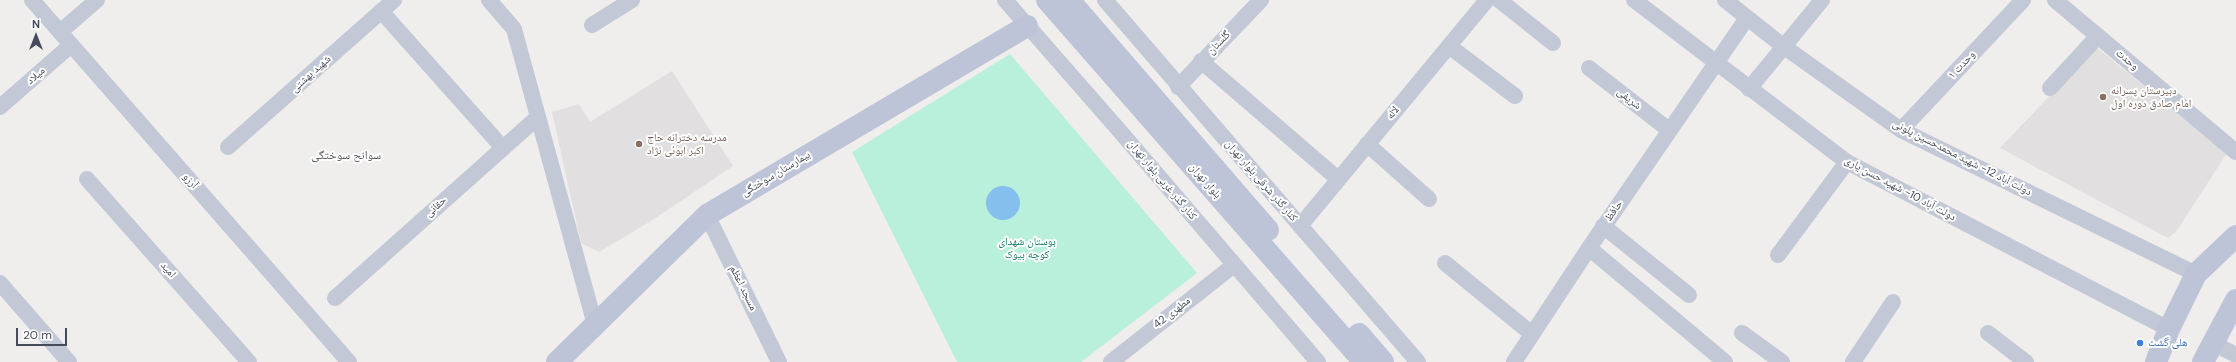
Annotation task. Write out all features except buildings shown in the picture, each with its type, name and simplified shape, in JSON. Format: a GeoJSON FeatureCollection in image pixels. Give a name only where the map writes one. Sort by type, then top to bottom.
{"type":"FeatureCollection","features":[{"type":"Feature","properties":{"kind":"main road","name":"بلوار تهران"},"geometry":{"type":"LineString","coordinates":[[1047,0],[1364,362]]}},
{"type":"Feature","properties":{"kind":"main road","name":"بلوار تهران"},"geometry":{"type":"LineString","coordinates":[[1069,0],[1383,362]]}},
{"type":"Feature","properties":{"kind":"main road","name":"بیمارستان سوختگی"},"geometry":{"type":"LineString","coordinates":[[557,362],[707,215],[1027,26]]}},
{"type":"Feature","properties":{"kind":"main road"},"geometry":{"type":"LineString","coordinates":[[2156,362],[2169,329],[2196,274],[2236,236]]}},
{"type":"Feature","properties":{"kind":"main road"},"geometry":{"type":"LineString","coordinates":[[2203,362],[2236,300]]}},
{"type":"Feature","properties":{"kind":"street","name":"آرزو"},"geometry":{"type":"LineString","coordinates":[[32,0],[349,362]]}},
{"type":"Feature","properties":{"kind":"street"},"geometry":{"type":"LineString","coordinates":[[60,32],[97,0]]}},
{"type":"Feature","properties":{"kind":"street","name":"شهید بهشتی"},"geometry":{"type":"LineString","coordinates":[[228,147],[394,0]]}},
{"type":"Feature","properties":{"kind":"street"},"geometry":{"type":"LineString","coordinates":[[490,0],[514,29],[595,325]]}},
{"type":"Feature","properties":{"kind":"street"},"geometry":{"type":"LineString","coordinates":[[592,25],[632,0]]}},
{"type":"Feature","properties":{"kind":"street","name":"کنار گذر غربی بلوار تهران"},"geometry":{"type":"LineString","coordinates":[[1005,0],[1318,362]]}},
{"type":"Feature","properties":{"kind":"street","name":"کنار گذر شرقی بلوار تهران"},"geometry":{"type":"LineString","coordinates":[[1105,0],[1178,87],[1418,362]]}},
{"type":"Feature","properties":{"kind":"street","name":"گلستان"},"geometry":{"type":"LineString","coordinates":[[1178,87],[1201,61],[1261,0]]}},
{"type":"Feature","properties":{"kind":"street","name":"لاله"},"geometry":{"type":"LineString","coordinates":[[1300,226],[1487,0]]}},
{"type":"Feature","properties":{"kind":"street"},"geometry":{"type":"LineString","coordinates":[[1499,0],[1553,43]]}},
{"type":"Feature","properties":{"kind":"street","name":"دولت آباد 10- شهید حسن یاری"},"geometry":{"type":"LineString","coordinates":[[1634,0],[1716,61],[1749,89],[1847,162],[2169,329]]}},
{"type":"Feature","properties":{"kind":"street","name":"دولت آباد 12- شهید محمدحسین پلونی"},"geometry":{"type":"LineString","coordinates":[[1725,0],[1783,46],[1901,130],[2196,274]]}},
{"type":"Feature","properties":{"kind":"street"},"geometry":{"type":"LineString","coordinates":[[1749,89],[1822,0]]}},
{"type":"Feature","properties":{"kind":"street","name":"وحدت ۱"},"geometry":{"type":"LineString","coordinates":[[1901,130],[2023,0]]}},
{"type":"Feature","properties":{"kind":"street","name":"وحدت"},"geometry":{"type":"LineString","coordinates":[[2055,0],[2236,152]]}},
{"type":"Feature","properties":{"kind":"street"},"geometry":{"type":"LineString","coordinates":[[381,11],[503,148]]}},
{"type":"Feature","properties":{"kind":"street","name":"حافظ"},"geometry":{"type":"LineString","coordinates":[[1514,362],[1603,226],[1747,18]]}},
{"type":"Feature","properties":{"kind":"street"},"geometry":{"type":"LineString","coordinates":[[2050,88],[2098,36]]}},
{"type":"Feature","properties":{"kind":"street","name":"میلاد"},"geometry":{"type":"LineString","coordinates":[[0,107],[71,45]]}},
{"type":"Feature","properties":{"kind":"street"},"geometry":{"type":"LineString","coordinates":[[1449,46],[1515,96]]}},
{"type":"Feature","properties":{"kind":"street"},"geometry":{"type":"LineString","coordinates":[[1201,61],[1338,179]]}},
{"type":"Feature","properties":{"kind":"street","name":"شریفی"},"geometry":{"type":"LineString","coordinates":[[1589,68],[1669,130]]}},
{"type":"Feature","properties":{"kind":"street","name":"حقانی"},"geometry":{"type":"LineString","coordinates":[[335,298],[538,118]]}},
{"type":"Feature","properties":{"kind":"street"},"geometry":{"type":"LineString","coordinates":[[1367,144],[1429,199]]}},
{"type":"Feature","properties":{"kind":"street"},"geometry":{"type":"LineString","coordinates":[[1778,255],[1847,162]]}},
{"type":"Feature","properties":{"kind":"street","name":"امید"},"geometry":{"type":"LineString","coordinates":[[87,179],[249,362]]}},
{"type":"Feature","properties":{"kind":"street","name":"مسجد اعظم"},"geometry":{"type":"LineString","coordinates":[[707,215],[779,362]]}},
{"type":"Feature","properties":{"kind":"street"},"geometry":{"type":"LineString","coordinates":[[1603,226],[1689,296]]}},
{"type":"Feature","properties":{"kind":"street"},"geometry":{"type":"LineString","coordinates":[[1589,248],[1725,362]]}},
{"type":"Feature","properties":{"kind":"street"},"geometry":{"type":"LineString","coordinates":[[1445,263],[1532,334]]}},
{"type":"Feature","properties":{"kind":"street","name":"مطهری 42"},"geometry":{"type":"LineString","coordinates":[[1111,362],[1234,265]]}},
{"type":"Feature","properties":{"kind":"street"},"geometry":{"type":"LineString","coordinates":[[0,283],[69,362]]}},
{"type":"Feature","properties":{"kind":"street"},"geometry":{"type":"LineString","coordinates":[[1852,362],[1893,302]]}},
{"type":"Feature","properties":{"kind":"street"},"geometry":{"type":"LineString","coordinates":[[1988,332],[2026,362]]}},
{"type":"Feature","properties":{"kind":"street"},"geometry":{"type":"LineString","coordinates":[[1742,333],[1782,362]]}},
{"type":"Feature","properties":{"kind":"street"},"geometry":{"type":"LineString","coordinates":[[2213,343],[2236,355]]}},
{"type":"Feature","properties":{"kind":"shaded area","name":"دبیرستان پسرانه امام صادق دوره اول"},"geometry":{"type":"Polygon","coordinates":[[[2096,47],[2227,153],[2176,232],[2168,238],[2000,148],[2096,47]]]}},
{"type":"Feature","properties":{"kind":"shaded area","name":"مدرسه دخترانه حاج اکبر ابوئی نژاد"},"geometry":{"type":"Polygon","coordinates":[[[672,71],[733,166],[651,221],[599,252],[581,243],[552,112],[579,104],[590,122],[672,71]]]}},
{"type":"Feature","properties":{"kind":"green space","name":"بوستان شهدای کوچه بیوک"},"geometry":{"type":"Polygon","coordinates":[[[1010,54],[1197,273],[1081,362],[957,362],[852,152],[1010,54]]]}},
{"type":"Feature","properties":{"kind":"water"},"geometry":{"type":"Polygon","coordinates":[[[1000,186],[1006,186],[1015,191],[1019,197],[1019,209],[1015,215],[1006,220],[1000,220],[991,215],[986,206],[986,200],[991,191],[1000,186]]]}},
{"type":"Feature","properties":{"kind":"place","name":"دبیرستان پسرانه امام صادق دوره اول"},"geometry":{"type":"Point","coordinates":[2103,97]}},
{"type":"Feature","properties":{"kind":"place","name":"مدرسه دخترانه حاج اکبر ابوئی نژاد"},"geometry":{"type":"Point","coordinates":[639,144]}},
{"type":"Feature","properties":{"kind":"place","name":"هلى گشت"},"geometry":{"type":"Point","coordinates":[2140,343]}},
{"type":"Feature","properties":{"kind":"district","name":"سوانح سوختگی"},"geometry":{"type":"Point","coordinates":[346,156]}}]}
